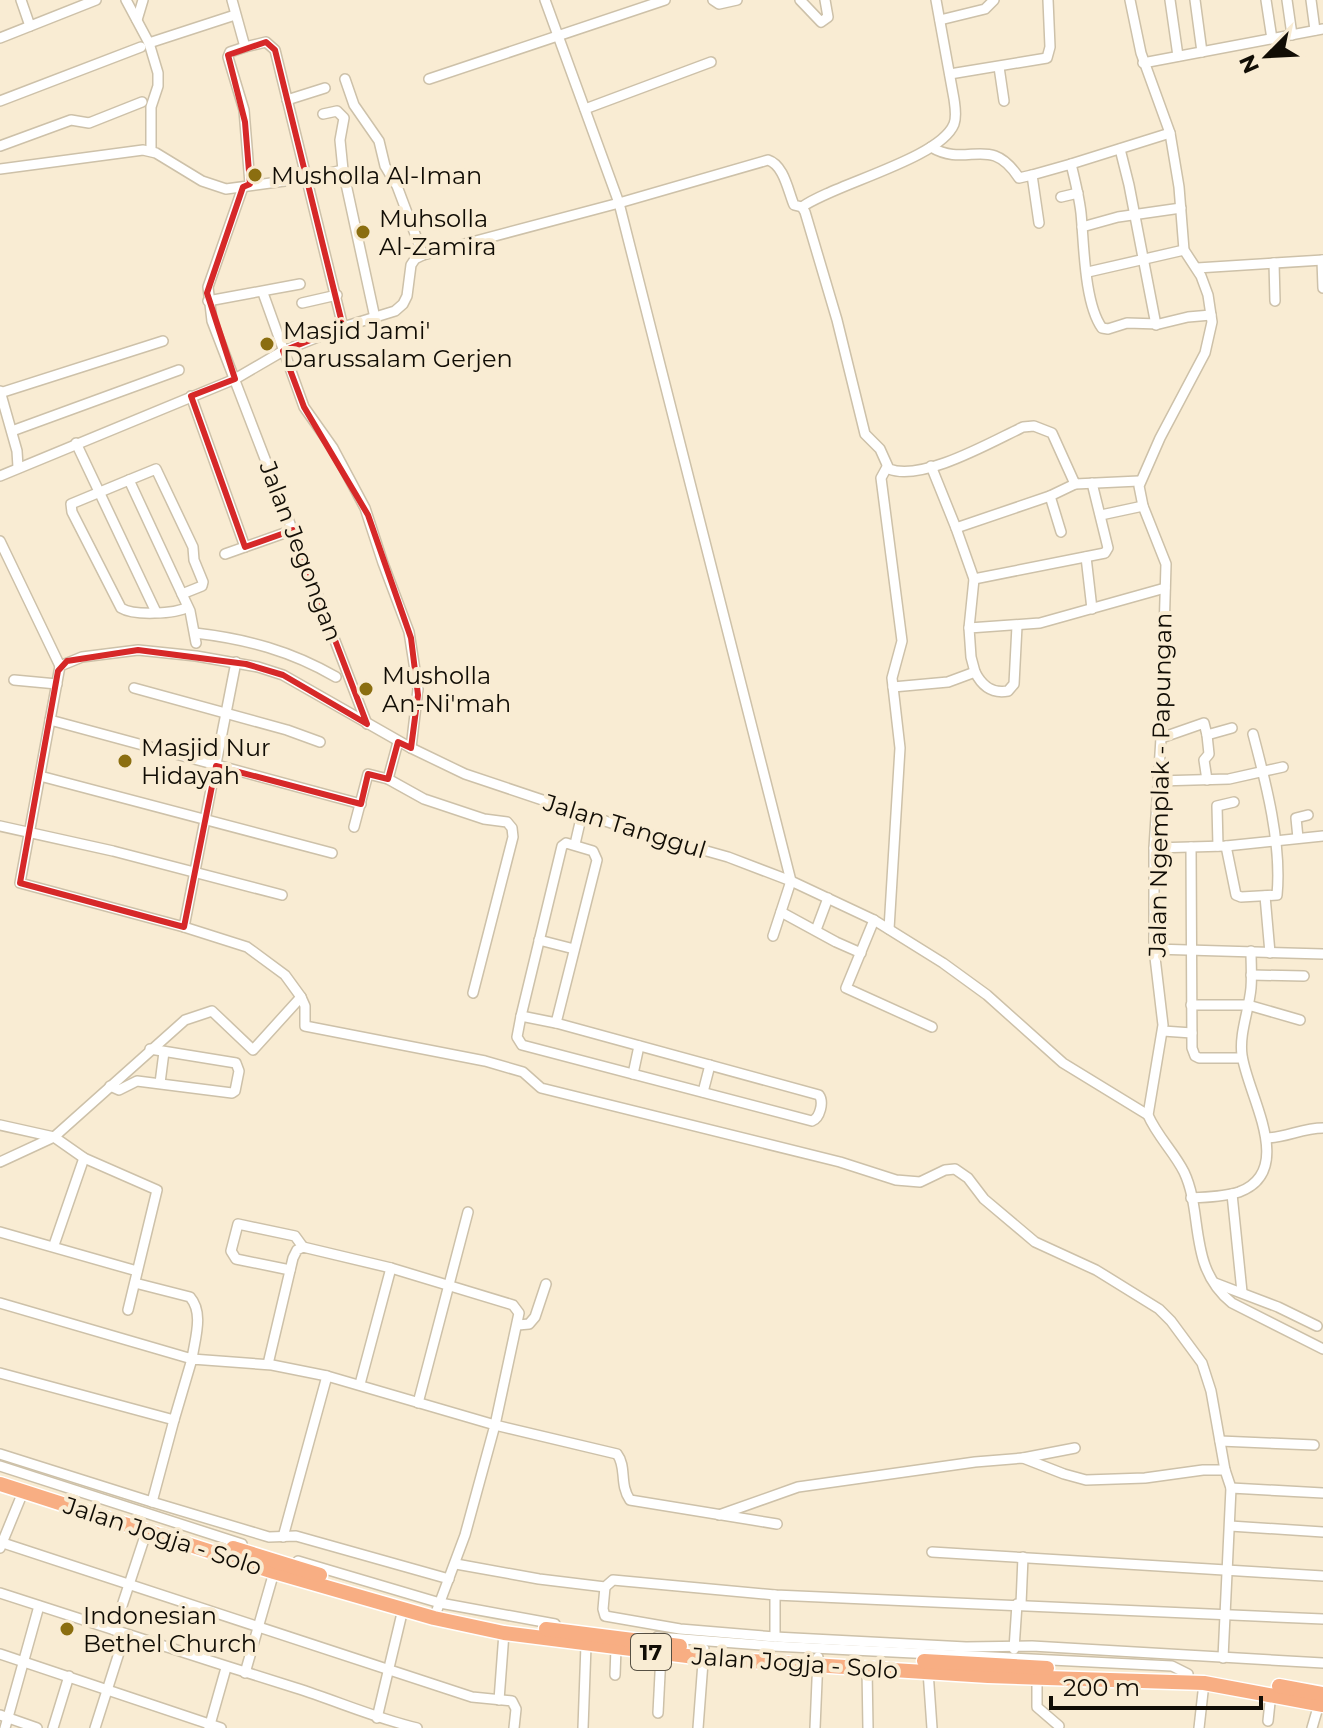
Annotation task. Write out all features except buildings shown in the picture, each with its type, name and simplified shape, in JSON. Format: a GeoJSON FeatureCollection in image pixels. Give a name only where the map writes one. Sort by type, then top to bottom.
{"type":"FeatureCollection","features":[{"type":"Feature","properties":{"kind":"highway","name":"Jalan Jogja - Solo"},"geometry":{"type":"LineString","coordinates":[[0,1474],[504,1633],[661,1654],[1219,1676],[1322,1701]]}},
{"type":"Feature","properties":{"kind":"highway","name":"Jalan Jogja - Solo"},"geometry":{"type":"LineString","coordinates":[[0,1484],[147,1530],[275,1562],[403,1609],[604,1634],[703,1654]]}},
{"type":"Feature","properties":{"kind":"highway","name":"Jalan Jogja - Solo"},"geometry":{"type":"LineString","coordinates":[[818,1661],[867,1669],[928,1671],[1013,1667],[1037,1677],[1204,1683],[1322,1701]]}},
{"type":"Feature","properties":{"kind":"street"},"geometry":{"type":"LineString","coordinates":[[21,0],[30,26]]}},
{"type":"Feature","properties":{"kind":"street"},"geometry":{"type":"LineString","coordinates":[[0,38],[76,4],[96,0]]}},
{"type":"Feature","properties":{"kind":"street"},"geometry":{"type":"LineString","coordinates":[[126,0],[137,20],[158,80],[151,107],[151,151]]}},
{"type":"Feature","properties":{"kind":"street"},"geometry":{"type":"LineString","coordinates":[[137,20],[143,0]]}},
{"type":"Feature","properties":{"kind":"street"},"geometry":{"type":"LineString","coordinates":[[232,0],[245,47]]}},
{"type":"Feature","properties":{"kind":"street"},"geometry":{"type":"LineString","coordinates":[[545,0],[619,203],[791,881],[773,936]]}},
{"type":"Feature","properties":{"kind":"street"},"geometry":{"type":"LineString","coordinates":[[429,79],[665,0]]}},
{"type":"Feature","properties":{"kind":"street"},"geometry":{"type":"LineString","coordinates":[[713,0],[719,4],[737,0]]}},
{"type":"Feature","properties":{"kind":"street"},"geometry":{"type":"LineString","coordinates":[[800,0],[823,22],[828,17],[825,0]]}},
{"type":"Feature","properties":{"kind":"street"},"geometry":{"type":"LineString","coordinates":[[799,207],[931,147],[953,126],[956,115],[936,0]]}},
{"type":"Feature","properties":{"kind":"street"},"geometry":{"type":"LineString","coordinates":[[940,20],[987,8],[994,0]]}},
{"type":"Feature","properties":{"kind":"street"},"geometry":{"type":"LineString","coordinates":[[950,74],[1047,58],[1050,47],[1048,0]]}},
{"type":"Feature","properties":{"kind":"street"},"geometry":{"type":"LineString","coordinates":[[956,528],[1050,496],[1075,484],[1139,481],[1209,344],[1211,315],[1208,295],[1197,268],[1184,250],[1170,133],[1143,63],[1130,0]]}},
{"type":"Feature","properties":{"kind":"street"},"geometry":{"type":"LineString","coordinates":[[1170,0],[1178,56]]}},
{"type":"Feature","properties":{"kind":"street"},"geometry":{"type":"LineString","coordinates":[[1195,0],[1202,52]]}},
{"type":"Feature","properties":{"kind":"street"},"geometry":{"type":"LineString","coordinates":[[1266,0],[1272,39]]}},
{"type":"Feature","properties":{"kind":"street"},"geometry":{"type":"LineString","coordinates":[[1287,0],[1292,35]]}},
{"type":"Feature","properties":{"kind":"street"},"geometry":{"type":"LineString","coordinates":[[1143,63],[1319,30],[1311,0]]}},
{"type":"Feature","properties":{"kind":"street"},"geometry":{"type":"LineString","coordinates":[[0,101],[145,45],[235,15]]}},
{"type":"Feature","properties":{"kind":"street"},"geometry":{"type":"LineString","coordinates":[[300,284],[208,301],[208,287],[247,185],[244,110],[228,57],[230,52],[266,42],[272,45],[287,100],[343,327]]}},
{"type":"Feature","properties":{"kind":"street"},"geometry":{"type":"LineString","coordinates":[[585,109],[711,62]]}},
{"type":"Feature","properties":{"kind":"street"},"geometry":{"type":"LineString","coordinates":[[999,67],[1004,101]]}},
{"type":"Feature","properties":{"kind":"street"},"geometry":{"type":"LineString","coordinates":[[345,79],[354,105],[379,141],[385,166],[397,186],[423,255]]}},
{"type":"Feature","properties":{"kind":"street"},"geometry":{"type":"LineString","coordinates":[[287,100],[325,88]]}},
{"type":"Feature","properties":{"kind":"street"},"geometry":{"type":"LineString","coordinates":[[0,146],[71,120],[89,123],[142,102]]}},
{"type":"Feature","properties":{"kind":"street"},"geometry":{"type":"LineString","coordinates":[[323,114],[337,111],[343,115],[340,140],[343,170],[375,318]]}},
{"type":"Feature","properties":{"kind":"street"},"geometry":{"type":"LineString","coordinates":[[931,147],[939,152],[957,155],[999,155],[1013,167],[1018,177],[1170,133]]}},
{"type":"Feature","properties":{"kind":"street"},"geometry":{"type":"LineString","coordinates":[[1120,149],[1156,325]]}},
{"type":"Feature","properties":{"kind":"street"},"geometry":{"type":"LineString","coordinates":[[0,169],[85,156],[151,151],[209,184],[226,189],[343,170]]}},
{"type":"Feature","properties":{"kind":"street"},"geometry":{"type":"LineString","coordinates":[[0,476],[235,379],[283,351],[343,327],[395,311],[403,304],[408,290],[411,265],[423,255],[768,160],[776,164],[793,203],[799,207],[814,236],[865,434],[880,449],[887,467],[900,473],[960,458],[1023,427],[1034,426],[1052,433],[1075,484]]}},
{"type":"Feature","properties":{"kind":"street"},"geometry":{"type":"LineString","coordinates":[[1071,164],[1078,193],[1082,242],[1094,310],[1102,328],[1127,323],[1156,325],[1211,315]]}},
{"type":"Feature","properties":{"kind":"street"},"geometry":{"type":"LineString","coordinates":[[1028,176],[1039,223]]}},
{"type":"Feature","properties":{"kind":"street"},"geometry":{"type":"LineString","coordinates":[[1061,197],[1078,193]]}},
{"type":"Feature","properties":{"kind":"street"},"geometry":{"type":"LineString","coordinates":[[1082,227],[1181,208]]}},
{"type":"Feature","properties":{"kind":"street"},"geometry":{"type":"LineString","coordinates":[[1088,272],[1184,250]]}},
{"type":"Feature","properties":{"kind":"street"},"geometry":{"type":"LineString","coordinates":[[1197,268],[1322,260],[1323,288]]}},
{"type":"Feature","properties":{"kind":"street"},"geometry":{"type":"LineString","coordinates":[[1274,263],[1275,301]]}},
{"type":"Feature","properties":{"kind":"street"},"geometry":{"type":"LineString","coordinates":[[263,293],[304,407],[333,448],[365,508],[409,632],[418,689],[411,748]]}},
{"type":"Feature","properties":{"kind":"street"},"geometry":{"type":"LineString","coordinates":[[302,303],[337,295]]}},
{"type":"Feature","properties":{"kind":"street","name":"Jalan Jegongan"},"geometry":{"type":"LineString","coordinates":[[208,301],[214,326],[367,724]]}},
{"type":"Feature","properties":{"kind":"street"},"geometry":{"type":"LineString","coordinates":[[18,467],[12,431],[0,392],[163,341]]}},
{"type":"Feature","properties":{"kind":"street"},"geometry":{"type":"LineString","coordinates":[[12,431],[179,370]]}},
{"type":"Feature","properties":{"kind":"street"},"geometry":{"type":"LineString","coordinates":[[187,398],[245,547]]}},
{"type":"Feature","properties":{"kind":"street"},"geometry":{"type":"LineString","coordinates":[[76,443],[156,612]]}},
{"type":"Feature","properties":{"kind":"street"},"geometry":{"type":"LineString","coordinates":[[931,466],[974,579],[969,628],[971,657],[975,672],[986,687],[1002,692],[1013,689],[1017,626]]}},
{"type":"Feature","properties":{"kind":"street"},"geometry":{"type":"LineString","coordinates":[[887,467],[881,478],[902,641],[892,673],[900,748],[889,929]]}},
{"type":"Feature","properties":{"kind":"street"},"geometry":{"type":"LineString","coordinates":[[182,594],[202,586],[203,582],[192,545],[156,469],[72,504],[72,512],[120,606],[128,612],[190,612]]}},
{"type":"Feature","properties":{"kind":"street"},"geometry":{"type":"LineString","coordinates":[[129,480],[190,612],[195,638],[273,647],[300,657],[336,677]]}},
{"type":"Feature","properties":{"kind":"street","name":"Jalan Ngemplak - Papungan"},"geometry":{"type":"LineString","coordinates":[[1139,481],[1143,506],[1166,560],[1161,738],[1154,848],[1154,949],[1163,1031],[1148,1115]]}},
{"type":"Feature","properties":{"kind":"street"},"geometry":{"type":"LineString","coordinates":[[974,579],[1103,554],[1108,548],[1092,483]]}},
{"type":"Feature","properties":{"kind":"street"},"geometry":{"type":"LineString","coordinates":[[1050,496],[1061,532]]}},
{"type":"Feature","properties":{"kind":"street"},"geometry":{"type":"LineString","coordinates":[[1101,515],[1143,506]]}},
{"type":"Feature","properties":{"kind":"street"},"geometry":{"type":"LineString","coordinates":[[225,554],[293,530]]}},
{"type":"Feature","properties":{"kind":"street"},"geometry":{"type":"LineString","coordinates":[[0,541],[60,666],[20,883],[247,947],[285,975],[305,1006],[305,1026],[485,1061],[523,1072],[541,1088],[840,1162],[896,1180],[920,1182],[945,1170],[955,1169],[968,1178],[984,1199],[1035,1242],[1096,1270],[1165,1315],[1202,1363],[1231,1488],[1223,1658]]}},
{"type":"Feature","properties":{"kind":"street"},"geometry":{"type":"LineString","coordinates":[[1086,557],[1092,609]]}},
{"type":"Feature","properties":{"kind":"street"},"geometry":{"type":"LineString","coordinates":[[969,628],[1017,626],[1165,588]]}},
{"type":"Feature","properties":{"kind":"street","name":"Jalan Tanggul"},"geometry":{"type":"LineString","coordinates":[[60,666],[82,657],[138,650],[236,662],[278,673],[398,742],[470,776],[582,814],[728,857],[791,881],[874,920],[943,963],[987,995],[1063,1063],[1148,1115]]}},
{"type":"Feature","properties":{"kind":"street"},"geometry":{"type":"LineString","coordinates":[[184,927],[236,662]]}},
{"type":"Feature","properties":{"kind":"street"},"geometry":{"type":"LineString","coordinates":[[893,687],[948,682],[975,672]]}},
{"type":"Feature","properties":{"kind":"street"},"geometry":{"type":"LineString","coordinates":[[14,680],[57,684]]}},
{"type":"Feature","properties":{"kind":"street"},"geometry":{"type":"LineString","coordinates":[[134,688],[320,742]]}},
{"type":"Feature","properties":{"kind":"street"},"geometry":{"type":"LineString","coordinates":[[50,720],[361,804]]}},
{"type":"Feature","properties":{"kind":"street"},"geometry":{"type":"LineString","coordinates":[[1161,738],[1204,723],[1209,754],[1204,760],[1207,780]]}},
{"type":"Feature","properties":{"kind":"street"},"geometry":{"type":"LineString","coordinates":[[1207,735],[1232,728]]}},
{"type":"Feature","properties":{"kind":"street"},"geometry":{"type":"LineString","coordinates":[[1234,802],[1217,806],[1222,846],[1236,895],[1275,896],[1278,891],[1274,840],[1263,772],[1253,734]]}},
{"type":"Feature","properties":{"kind":"street"},"geometry":{"type":"LineString","coordinates":[[388,779],[398,742]]}},
{"type":"Feature","properties":{"kind":"street"},"geometry":{"type":"LineString","coordinates":[[1158,781],[1235,778],[1283,767]]}},
{"type":"Feature","properties":{"kind":"street"},"geometry":{"type":"LineString","coordinates":[[354,827],[368,774],[388,779],[424,799],[484,819],[507,822],[512,828],[513,837],[473,993]]}},
{"type":"Feature","properties":{"kind":"street"},"geometry":{"type":"LineString","coordinates":[[40,776],[332,853]]}},
{"type":"Feature","properties":{"kind":"street"},"geometry":{"type":"LineString","coordinates":[[575,844],[582,814]]}},
{"type":"Feature","properties":{"kind":"street"},"geometry":{"type":"LineString","coordinates":[[1298,838],[1297,816],[1308,815]]}},
{"type":"Feature","properties":{"kind":"street"},"geometry":{"type":"LineString","coordinates":[[0,826],[282,895]]}},
{"type":"Feature","properties":{"kind":"street"},"geometry":{"type":"LineString","coordinates":[[1154,848],[1222,846],[1323,836]]}},
{"type":"Feature","properties":{"kind":"street"},"geometry":{"type":"LineString","coordinates":[[521,1016],[819,1095],[822,1099],[818,1116],[812,1121],[522,1045],[517,1037],[521,1016],[562,846],[566,843],[593,851],[597,860],[556,1023]]}},
{"type":"Feature","properties":{"kind":"street"},"geometry":{"type":"LineString","coordinates":[[1191,847],[1192,1048],[1195,1056],[1242,1058]]}},
{"type":"Feature","properties":{"kind":"street"},"geometry":{"type":"LineString","coordinates":[[1265,896],[1270,953]]}},
{"type":"Feature","properties":{"kind":"street"},"geometry":{"type":"LineString","coordinates":[[816,930],[828,898]]}},
{"type":"Feature","properties":{"kind":"street"},"geometry":{"type":"LineString","coordinates":[[781,912],[861,953]]}},
{"type":"Feature","properties":{"kind":"street"},"geometry":{"type":"LineString","coordinates":[[874,920],[845,985],[846,989],[932,1027]]}},
{"type":"Feature","properties":{"kind":"street"},"geometry":{"type":"LineString","coordinates":[[539,940],[574,949]]}},
{"type":"Feature","properties":{"kind":"street"},"geometry":{"type":"LineString","coordinates":[[1154,949],[1323,954]]}},
{"type":"Feature","properties":{"kind":"street"},"geometry":{"type":"LineString","coordinates":[[1191,1198],[1232,1194],[1251,1187],[1261,1177],[1268,1138],[1247,1080],[1241,1047],[1248,1005],[1251,951]]}},
{"type":"Feature","properties":{"kind":"street"},"geometry":{"type":"LineString","coordinates":[[1251,975],[1304,976]]}},
{"type":"Feature","properties":{"kind":"street"},"geometry":{"type":"LineString","coordinates":[[0,1162],[54,1137],[185,1020],[212,1011],[253,1050],[301,997]]}},
{"type":"Feature","properties":{"kind":"street"},"geometry":{"type":"LineString","coordinates":[[1191,1005],[1248,1005],[1300,1020]]}},
{"type":"Feature","properties":{"kind":"street"},"geometry":{"type":"LineString","coordinates":[[1163,1031],[1192,1033]]}},
{"type":"Feature","properties":{"kind":"street"},"geometry":{"type":"LineString","coordinates":[[633,1074],[639,1046]]}},
{"type":"Feature","properties":{"kind":"street"},"geometry":{"type":"LineString","coordinates":[[110,1086],[119,1090],[137,1081],[232,1093],[239,1071],[236,1063],[150,1049]]}},
{"type":"Feature","properties":{"kind":"street"},"geometry":{"type":"LineString","coordinates":[[160,1083],[164,1052]]}},
{"type":"Feature","properties":{"kind":"street"},"geometry":{"type":"LineString","coordinates":[[703,1092],[710,1065]]}},
{"type":"Feature","properties":{"kind":"street"},"geometry":{"type":"LineString","coordinates":[[1148,1115],[1184,1173],[1200,1251],[1218,1288],[1232,1303],[1323,1349]]}},
{"type":"Feature","properties":{"kind":"street"},"geometry":{"type":"LineString","coordinates":[[0,1125],[54,1137],[84,1158],[157,1190],[128,1310]]}},
{"type":"Feature","properties":{"kind":"street"},"geometry":{"type":"LineString","coordinates":[[1268,1138],[1307,1128],[1323,1128]]}},
{"type":"Feature","properties":{"kind":"street"},"geometry":{"type":"LineString","coordinates":[[54,1245],[84,1158]]}},
{"type":"Feature","properties":{"kind":"street"},"geometry":{"type":"LineString","coordinates":[[1232,1194],[1242,1292]]}},
{"type":"Feature","properties":{"kind":"street"},"geometry":{"type":"LineString","coordinates":[[418,1403],[468,1212]]}},
{"type":"Feature","properties":{"kind":"street"},"geometry":{"type":"LineString","coordinates":[[290,1270],[236,1259],[231,1251],[238,1224],[295,1236],[303,1247],[391,1268],[513,1305],[520,1317],[495,1425],[456,1564],[437,1611]]}},
{"type":"Feature","properties":{"kind":"street"},"geometry":{"type":"LineString","coordinates":[[0,1232],[137,1271]]}},
{"type":"Feature","properties":{"kind":"street"},"geometry":{"type":"LineString","coordinates":[[268,1364],[295,1252],[303,1247]]}},
{"type":"Feature","properties":{"kind":"street"},"geometry":{"type":"LineString","coordinates":[[360,1384],[391,1268]]}},
{"type":"Feature","properties":{"kind":"street"},"geometry":{"type":"LineString","coordinates":[[135,1283],[190,1297],[198,1313],[192,1359],[152,1502]]}},
{"type":"Feature","properties":{"kind":"street"},"geometry":{"type":"LineString","coordinates":[[518,1325],[529,1324],[535,1317],[546,1284]]}},
{"type":"Feature","properties":{"kind":"street"},"geometry":{"type":"LineString","coordinates":[[1218,1288],[1242,1292],[1317,1326]]}},
{"type":"Feature","properties":{"kind":"street"},"geometry":{"type":"LineString","coordinates":[[0,1303],[192,1359],[268,1364],[327,1376],[495,1425],[615,1453],[622,1460],[622,1485],[630,1500],[777,1524]]}},
{"type":"Feature","properties":{"kind":"street"},"geometry":{"type":"LineString","coordinates":[[0,1373],[174,1420]]}},
{"type":"Feature","properties":{"kind":"street"},"geometry":{"type":"LineString","coordinates":[[283,1537],[327,1376]]}},
{"type":"Feature","properties":{"kind":"street"},"geometry":{"type":"LineString","coordinates":[[1220,1441],[1314,1445]]}},
{"type":"Feature","properties":{"kind":"street"},"geometry":{"type":"LineString","coordinates":[[716,1516],[780,1492],[829,1481],[1023,1458],[1075,1448]]}},
{"type":"Feature","properties":{"kind":"street"},"geometry":{"type":"LineString","coordinates":[[1052,1453],[1053,1470]]}},
{"type":"Feature","properties":{"kind":"street"},"geometry":{"type":"LineString","coordinates":[[0,1454],[269,1537],[296,1536],[449,1579]]}},
{"type":"Feature","properties":{"kind":"street"},"geometry":{"type":"LineString","coordinates":[[1023,1458],[1086,1480],[1225,1470]]}},
{"type":"Feature","properties":{"kind":"street"},"geometry":{"type":"LineString","coordinates":[[0,1466],[275,1562],[245,1673]]}},
{"type":"Feature","properties":{"kind":"street"},"geometry":{"type":"LineString","coordinates":[[1231,1488],[1323,1493]]}},
{"type":"Feature","properties":{"kind":"street"},"geometry":{"type":"LineString","coordinates":[[23,1492],[1,1544],[259,1625],[472,1697],[512,1701],[516,1705],[514,1728]]}},
{"type":"Feature","properties":{"kind":"street"},"geometry":{"type":"LineString","coordinates":[[1230,1526],[1323,1532]]}},
{"type":"Feature","properties":{"kind":"street"},"geometry":{"type":"LineString","coordinates":[[114,1630],[147,1530]]}},
{"type":"Feature","properties":{"kind":"street"},"geometry":{"type":"LineString","coordinates":[[932,1552],[1323,1576]]}},
{"type":"Feature","properties":{"kind":"street"},"geometry":{"type":"LineString","coordinates":[[1023,1557],[1019,1604],[1014,1646],[1013,1667],[604,1634],[605,1587],[613,1580],[775,1595],[1019,1604],[1323,1619]]}},
{"type":"Feature","properties":{"kind":"street"},"geometry":{"type":"LineString","coordinates":[[456,1564],[605,1587]]}},
{"type":"Feature","properties":{"kind":"street"},"geometry":{"type":"LineString","coordinates":[[0,1593],[415,1728]]}},
{"type":"Feature","properties":{"kind":"street"},"geometry":{"type":"LineString","coordinates":[[775,1595],[775,1637]]}},
{"type":"Feature","properties":{"kind":"street"},"geometry":{"type":"LineString","coordinates":[[37,1728],[4,1721],[39,1606]]}},
{"type":"Feature","properties":{"kind":"street"},"geometry":{"type":"LineString","coordinates":[[377,1718],[403,1609]]}},
{"type":"Feature","properties":{"kind":"street"},"geometry":{"type":"LineString","coordinates":[[605,1616],[680,1629],[775,1637],[1323,1663]]}},
{"type":"Feature","properties":{"kind":"street"},"geometry":{"type":"LineString","coordinates":[[499,1700],[504,1633]]}},
{"type":"Feature","properties":{"kind":"street"},"geometry":{"type":"LineString","coordinates":[[95,1728],[125,1634]]}},
{"type":"Feature","properties":{"kind":"street"},"geometry":{"type":"LineString","coordinates":[[583,1728],[586,1645]]}},
{"type":"Feature","properties":{"kind":"street"},"geometry":{"type":"LineString","coordinates":[[615,1675],[616,1648]]}},
{"type":"Feature","properties":{"kind":"street"},"geometry":{"type":"LineString","coordinates":[[0,1654],[221,1728]]}},
{"type":"Feature","properties":{"kind":"street"},"geometry":{"type":"LineString","coordinates":[[658,1713],[661,1654]]}},
{"type":"Feature","properties":{"kind":"street"},"geometry":{"type":"LineString","coordinates":[[698,1728],[703,1654]]}},
{"type":"Feature","properties":{"kind":"street"},"geometry":{"type":"LineString","coordinates":[[815,1728],[818,1661]]}},
{"type":"Feature","properties":{"kind":"street"},"geometry":{"type":"LineString","coordinates":[[210,1726],[226,1668]]}},
{"type":"Feature","properties":{"kind":"street"},"geometry":{"type":"LineString","coordinates":[[867,1669],[868,1728]]}},
{"type":"Feature","properties":{"kind":"street"},"geometry":{"type":"LineString","coordinates":[[928,1671],[932,1728]]}},
{"type":"Feature","properties":{"kind":"street"},"geometry":{"type":"LineString","coordinates":[[53,1728],[69,1676]]}},
{"type":"Feature","properties":{"kind":"street"},"geometry":{"type":"LineString","coordinates":[[1037,1677],[1037,1707],[1059,1726]]}},
{"type":"Feature","properties":{"kind":"street"},"geometry":{"type":"LineString","coordinates":[[1199,1728],[1204,1683]]}},
{"type":"Feature","properties":{"kind":"street"},"geometry":{"type":"LineString","coordinates":[[1268,1721],[1271,1693]]}},
{"type":"Feature","properties":{"kind":"street"},"geometry":{"type":"LineString","coordinates":[[1312,1728],[1322,1701]]}},
{"type":"Feature","properties":{"kind":"highlighted area"},"geometry":{"type":"Polygon","coordinates":[[[266,42],[275,50],[343,327],[283,351],[304,407],[368,515],[411,638],[418,695],[411,748],[398,742],[388,779],[368,774],[361,804],[216,766],[184,927],[20,883],[58,671],[67,661],[138,650],[246,664],[283,675],[367,724],[293,530],[245,547],[191,396],[235,379],[207,293],[243,187],[250,184],[245,122],[228,55],[266,42]]]}},
{"type":"Feature","properties":{"kind":"place","name":"Musholla Al-Iman"},"geometry":{"type":"Point","coordinates":[255,175]}},
{"type":"Feature","properties":{"kind":"place","name":"Muhsolla Al-Zamira"},"geometry":{"type":"Point","coordinates":[363,232]}},
{"type":"Feature","properties":{"kind":"place","name":"Masjid Jami' Darussalam Gerjen"},"geometry":{"type":"Point","coordinates":[267,344]}},
{"type":"Feature","properties":{"kind":"place","name":"Musholla An-Ni'mah"},"geometry":{"type":"Point","coordinates":[366,689]}},
{"type":"Feature","properties":{"kind":"place","name":"Masjid Nur Hidayah"},"geometry":{"type":"Point","coordinates":[125,761]}},
{"type":"Feature","properties":{"kind":"place","name":"Indonesian Bethel Church"},"geometry":{"type":"Point","coordinates":[67,1629]}}]}
